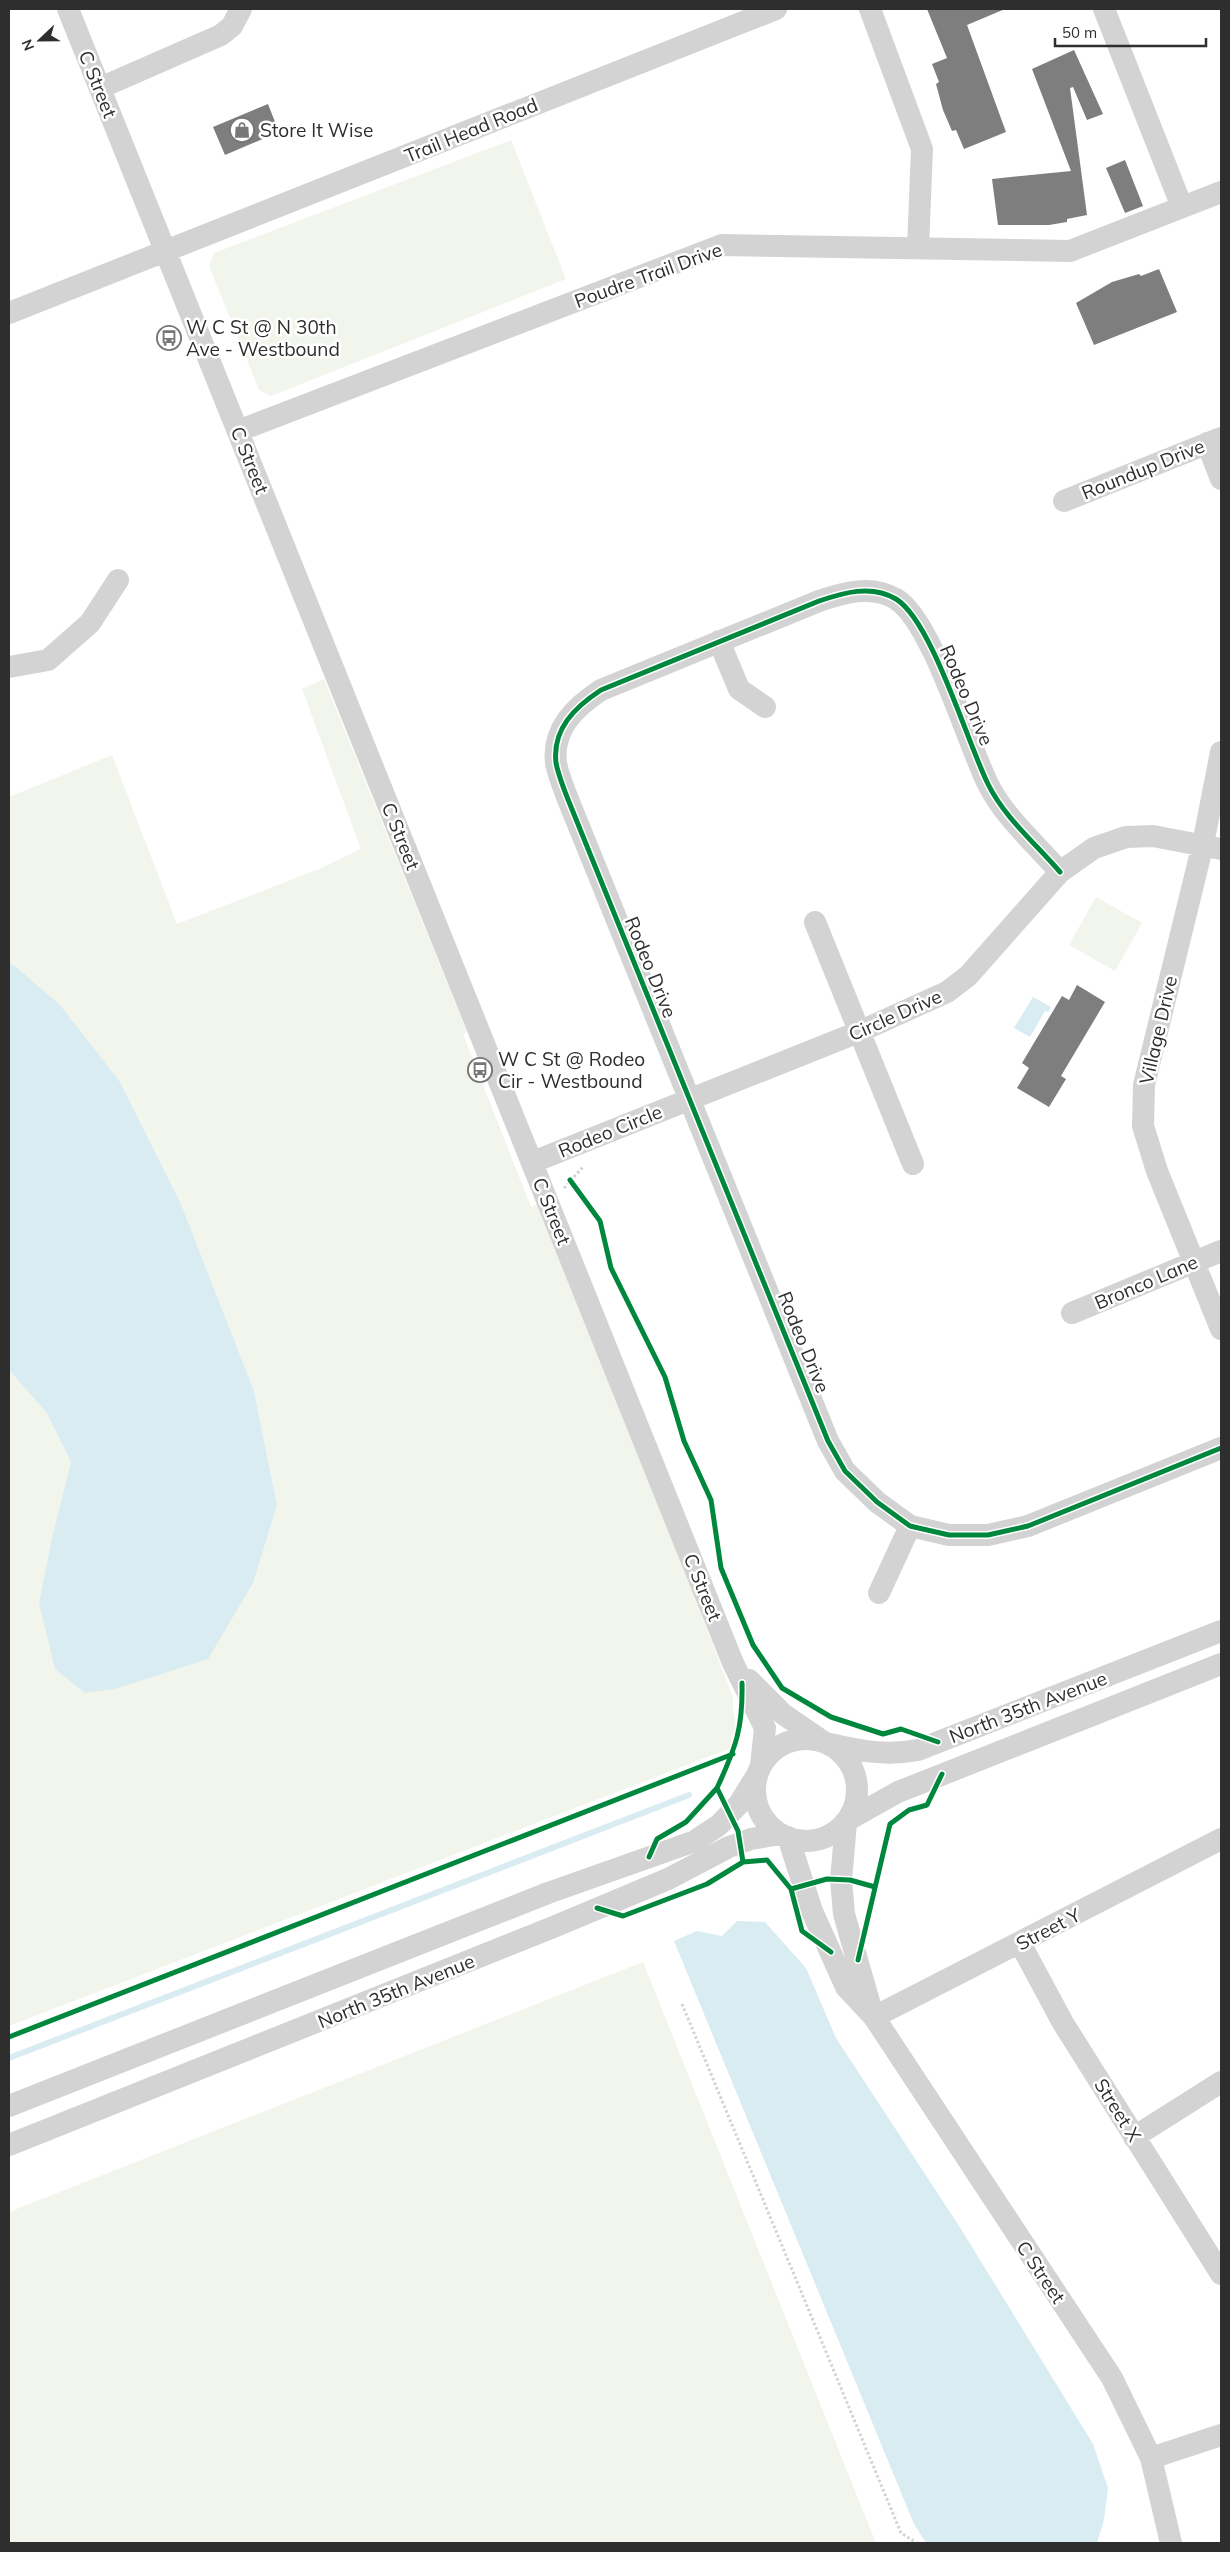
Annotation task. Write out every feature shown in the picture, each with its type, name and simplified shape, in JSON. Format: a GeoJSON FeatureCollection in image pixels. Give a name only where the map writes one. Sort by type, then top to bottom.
{"type":"FeatureCollection","features":[{"type":"Feature","properties":{"kind":"street","name":"C Street"},"geometry":{"type":"LineString","coordinates":[[68,9],[733,1663],[765,1728],[759,1770]]}},
{"type":"Feature","properties":{"kind":"street"},"geometry":{"type":"LineString","coordinates":[[100,88],[221,35],[232,26],[241,9]]}},
{"type":"Feature","properties":{"kind":"street","name":"Trail Head Road"},"geometry":{"type":"LineString","coordinates":[[9,313],[776,9]]}},
{"type":"Feature","properties":{"kind":"street"},"geometry":{"type":"LineString","coordinates":[[870,9],[922,150],[918,248]]}},
{"type":"Feature","properties":{"kind":"street"},"geometry":{"type":"LineString","coordinates":[[1104,9],[1182,207]]}},
{"type":"Feature","properties":{"kind":"street","name":"Poudre Trail Drive"},"geometry":{"type":"LineString","coordinates":[[238,431],[722,245],[1070,251],[1221,192]]}},
{"type":"Feature","properties":{"kind":"street"},"geometry":{"type":"LineString","coordinates":[[1214,441],[1221,479]]}},
{"type":"Feature","properties":{"kind":"street","name":"Roundup Drive"},"geometry":{"type":"LineString","coordinates":[[1064,501],[1214,441]]}},
{"type":"Feature","properties":{"kind":"street"},"geometry":{"type":"LineString","coordinates":[[9,667],[48,660],[90,623],[118,580]]}},
{"type":"Feature","properties":{"kind":"street","name":"Rodeo Drive"},"geometry":{"type":"LineString","coordinates":[[1060,872],[1009,814],[988,785],[929,643],[915,618],[896,599],[875,591],[850,592],[719,641],[601,690],[581,703],[561,727],[556,764],[567,797],[688,1099],[837,1460],[877,1502],[910,1526],[949,1535],[988,1535],[1028,1526],[1221,1448]]}},
{"type":"Feature","properties":{"kind":"street"},"geometry":{"type":"LineString","coordinates":[[719,641],[739,689],[765,707]]}},
{"type":"Feature","properties":{"kind":"street","name":"Village Drive"},"geometry":{"type":"LineString","coordinates":[[1221,752],[1212,847],[1144,1086],[1143,1126],[1157,1171],[1221,1329]]}},
{"type":"Feature","properties":{"kind":"street"},"geometry":{"type":"LineString","coordinates":[[1060,872],[1094,848],[1126,837],[1154,836],[1212,847]]}},
{"type":"Feature","properties":{"kind":"street","name":"Circle Drive"},"geometry":{"type":"LineString","coordinates":[[688,1099],[861,1031],[947,992],[968,976],[1060,872]]}},
{"type":"Feature","properties":{"kind":"street"},"geometry":{"type":"LineString","coordinates":[[815,922],[861,1031],[913,1164]]}},
{"type":"Feature","properties":{"kind":"street","name":"Rodeo Circle"},"geometry":{"type":"LineString","coordinates":[[533,1162],[688,1099]]}},
{"type":"Feature","properties":{"kind":"street","name":"Bronco Lane"},"geometry":{"type":"LineString","coordinates":[[1072,1313],[1221,1251]]}},
{"type":"Feature","properties":{"kind":"street"},"geometry":{"type":"LineString","coordinates":[[879,1593],[910,1526]]}},
{"type":"Feature","properties":{"kind":"street","name":"North 35th Avenue"},"geometry":{"type":"LineString","coordinates":[[825,1742],[860,1751],[894,1754],[918,1750],[1221,1631]]}},
{"type":"Feature","properties":{"kind":"street","name":"C Street"},"geometry":{"type":"LineString","coordinates":[[733,1663],[783,1714],[825,1742]]}},
{"type":"Feature","properties":{"kind":"street","name":"North 35th Avenue"},"geometry":{"type":"LineString","coordinates":[[847,1821],[898,1792],[1221,1664]]}},
{"type":"Feature","properties":{"kind":"street"},"geometry":{"type":"LineString","coordinates":[[807,1738],[825,1742],[844,1754],[854,1769],[858,1786],[856,1804],[847,1821],[834,1834],[819,1840],[803,1841],[784,1836],[770,1826],[757,1802],[755,1789],[759,1770],[769,1754],[786,1742],[807,1738]]}},
{"type":"Feature","properties":{"kind":"street","name":"North 35th Avenue"},"geometry":{"type":"LineString","coordinates":[[9,2106],[548,1893],[695,1841],[718,1825],[739,1804],[759,1770]]}},
{"type":"Feature","properties":{"kind":"street","name":"C Street"},"geometry":{"type":"LineString","coordinates":[[847,1821],[840,1880],[844,1914],[874,2017]]}},
{"type":"Feature","properties":{"kind":"street","name":"C Street"},"geometry":{"type":"LineString","coordinates":[[784,1836],[812,1911],[846,1987],[874,2017],[1112,2378],[1151,2458],[1171,2543]]}},
{"type":"Feature","properties":{"kind":"street","name":"North 35th Avenue"},"geometry":{"type":"LineString","coordinates":[[9,2145],[180,2078],[668,1879],[729,1847],[751,1839],[784,1836]]}},
{"type":"Feature","properties":{"kind":"street","name":"Street Y"},"geometry":{"type":"LineString","coordinates":[[874,2017],[1221,1839]]}},
{"type":"Feature","properties":{"kind":"street","name":"Street X"},"geometry":{"type":"LineString","coordinates":[[1020,1943],[1063,2023],[1221,2274]]}},
{"type":"Feature","properties":{"kind":"street"},"geometry":{"type":"LineString","coordinates":[[166,2043],[180,2078]]}},
{"type":"Feature","properties":{"kind":"street"},"geometry":{"type":"LineString","coordinates":[[1134,2137],[1221,2082]]}},
{"type":"Feature","properties":{"kind":"street"},"geometry":{"type":"LineString","coordinates":[[1151,2458],[1221,2435]]}},
{"type":"Feature","properties":{"kind":"path"},"geometry":{"type":"LineString","coordinates":[[570,1180],[575,1187]]}},
{"type":"Feature","properties":{"kind":"path"},"geometry":{"type":"LineString","coordinates":[[682,2004],[901,2533],[917,2543]]}},
{"type":"Feature","properties":{"kind":"shaded area"},"geometry":{"type":"Polygon","coordinates":[[[511,140],[566,279],[271,396],[259,390],[209,266],[214,253],[511,140]]]}},
{"type":"Feature","properties":{"kind":"shaded area"},"geometry":{"type":"Polygon","coordinates":[[[324,679],[467,1032],[463,1034],[531,1207],[538,1204],[655,1492],[733,1698],[737,1730],[731,1748],[9,2026],[9,1370],[46,1412],[71,1462],[53,1533],[39,1603],[169,1671],[208,1659],[277,1505],[254,1391],[181,1204],[120,1082],[15,966],[9,963],[9,797],[112,755],[177,924],[319,869],[361,849],[302,689],[324,679]]]}},
{"type":"Feature","properties":{"kind":"shaded area"},"geometry":{"type":"Polygon","coordinates":[[[1096,897],[1142,923],[1115,971],[1069,945],[1096,897]]]}},
{"type":"Feature","properties":{"kind":"shaded area"},"geometry":{"type":"Polygon","coordinates":[[[9,963],[60,1005],[120,1082],[181,1204],[254,1391],[277,1505],[253,1583],[208,1659],[115,1689],[85,1693],[55,1669],[39,1603],[53,1533],[71,1462],[46,1412],[9,1370],[9,963]]]}},
{"type":"Feature","properties":{"kind":"shaded area"},"geometry":{"type":"Polygon","coordinates":[[[1033,997],[1051,1007],[1048,1012],[1045,1011],[1030,1037],[1014,1028],[1033,997]]]}},
{"type":"Feature","properties":{"kind":"shaded area"},"geometry":{"type":"Polygon","coordinates":[[[737,1921],[765,1922],[806,1968],[836,2038],[961,2229],[1093,2444],[1108,2488],[1104,2520],[1097,2543],[926,2543],[914,2524],[674,1941],[697,1931],[722,1936],[737,1921]]]}},
{"type":"Feature","properties":{"kind":"shaded area"},"geometry":{"type":"Polygon","coordinates":[[[643,1962],[876,2543],[9,2543],[9,2212],[643,1962]]]}},
{"type":"Feature","properties":{"kind":"building"},"geometry":{"type":"Polygon","coordinates":[[[927,9],[1005,9],[967,25],[1006,132],[964,149],[956,130],[952,131],[943,110],[936,84],[939,82],[932,64],[947,58],[927,9]]]}},
{"type":"Feature","properties":{"kind":"building"},"geometry":{"type":"Polygon","coordinates":[[[1074,50],[1103,114],[1087,120],[1073,87],[1070,88],[1087,215],[1067,219],[1067,222],[1049,225],[998,225],[992,179],[1071,171],[1032,69],[1074,50]]]}},
{"type":"Feature","properties":{"kind":"building"},"geometry":{"type":"Polygon","coordinates":[[[268,104],[279,132],[225,155],[213,127],[268,104]]]}},
{"type":"Feature","properties":{"kind":"building"},"geometry":{"type":"Polygon","coordinates":[[[1125,160],[1143,206],[1125,213],[1106,168],[1125,160]]]}},
{"type":"Feature","properties":{"kind":"building"},"geometry":{"type":"Polygon","coordinates":[[[1159,269],[1177,312],[1094,345],[1076,303],[1112,282],[1139,274],[1141,276],[1159,269]]]}},
{"type":"Feature","properties":{"kind":"building"},"geometry":{"type":"Polygon","coordinates":[[[1077,985],[1105,1002],[1061,1076],[1066,1079],[1049,1107],[1017,1088],[1029,1068],[1022,1063],[1062,996],[1069,1000],[1077,985]]]}},
{"type":"Feature","properties":{"kind":"waterway"},"geometry":{"type":"LineString","coordinates":[[9,2058],[689,1795]]}},
{"type":"Feature","properties":{"kind":"cycle path"},"geometry":{"type":"LineString","coordinates":[[1060,872],[1011,819],[995,796],[979,765],[948,684],[923,631],[909,612],[896,599],[886,594],[857,591],[819,601],[601,690],[582,704],[567,720],[558,740],[556,763],[567,797],[828,1441],[845,1471],[877,1502],[910,1526],[949,1535],[988,1535],[1028,1526],[1221,1448]]}},
{"type":"Feature","properties":{"kind":"cycle path"},"geometry":{"type":"LineString","coordinates":[[570,1180],[600,1221],[611,1268],[665,1377],[684,1441],[711,1500],[721,1568],[753,1645],[782,1688],[831,1717],[883,1734],[901,1729],[938,1742]]}},
{"type":"Feature","properties":{"kind":"cycle path"},"geometry":{"type":"LineString","coordinates":[[742,1683],[740,1725],[734,1749],[717,1788],[738,1831],[743,1862]]}},
{"type":"Feature","properties":{"kind":"cycle path"},"geometry":{"type":"LineString","coordinates":[[9,2037],[733,1754]]}},
{"type":"Feature","properties":{"kind":"cycle path"},"geometry":{"type":"LineString","coordinates":[[858,1960],[890,1824],[909,1810],[927,1805],[942,1774]]}},
{"type":"Feature","properties":{"kind":"cycle path"},"geometry":{"type":"LineString","coordinates":[[649,1857],[657,1839],[686,1822],[717,1788]]}},
{"type":"Feature","properties":{"kind":"cycle path"},"geometry":{"type":"LineString","coordinates":[[597,1908],[623,1916],[707,1884],[743,1862],[767,1860],[791,1889],[802,1931],[831,1952]]}},
{"type":"Feature","properties":{"kind":"cycle path"},"geometry":{"type":"LineString","coordinates":[[791,1889],[827,1879],[850,1880],[875,1887]]}},
{"type":"Feature","properties":{"kind":"place","name":"Store It Wise"},"geometry":{"type":"Point","coordinates":[242,130]}},
{"type":"Feature","properties":{"kind":"place","name":"W C St @ N 30th Ave - Westbound"},"geometry":{"type":"Point","coordinates":[169,338]}},
{"type":"Feature","properties":{"kind":"place","name":"W C St @ Rodeo Cir - Westbound"},"geometry":{"type":"Point","coordinates":[480,1070]}}]}
